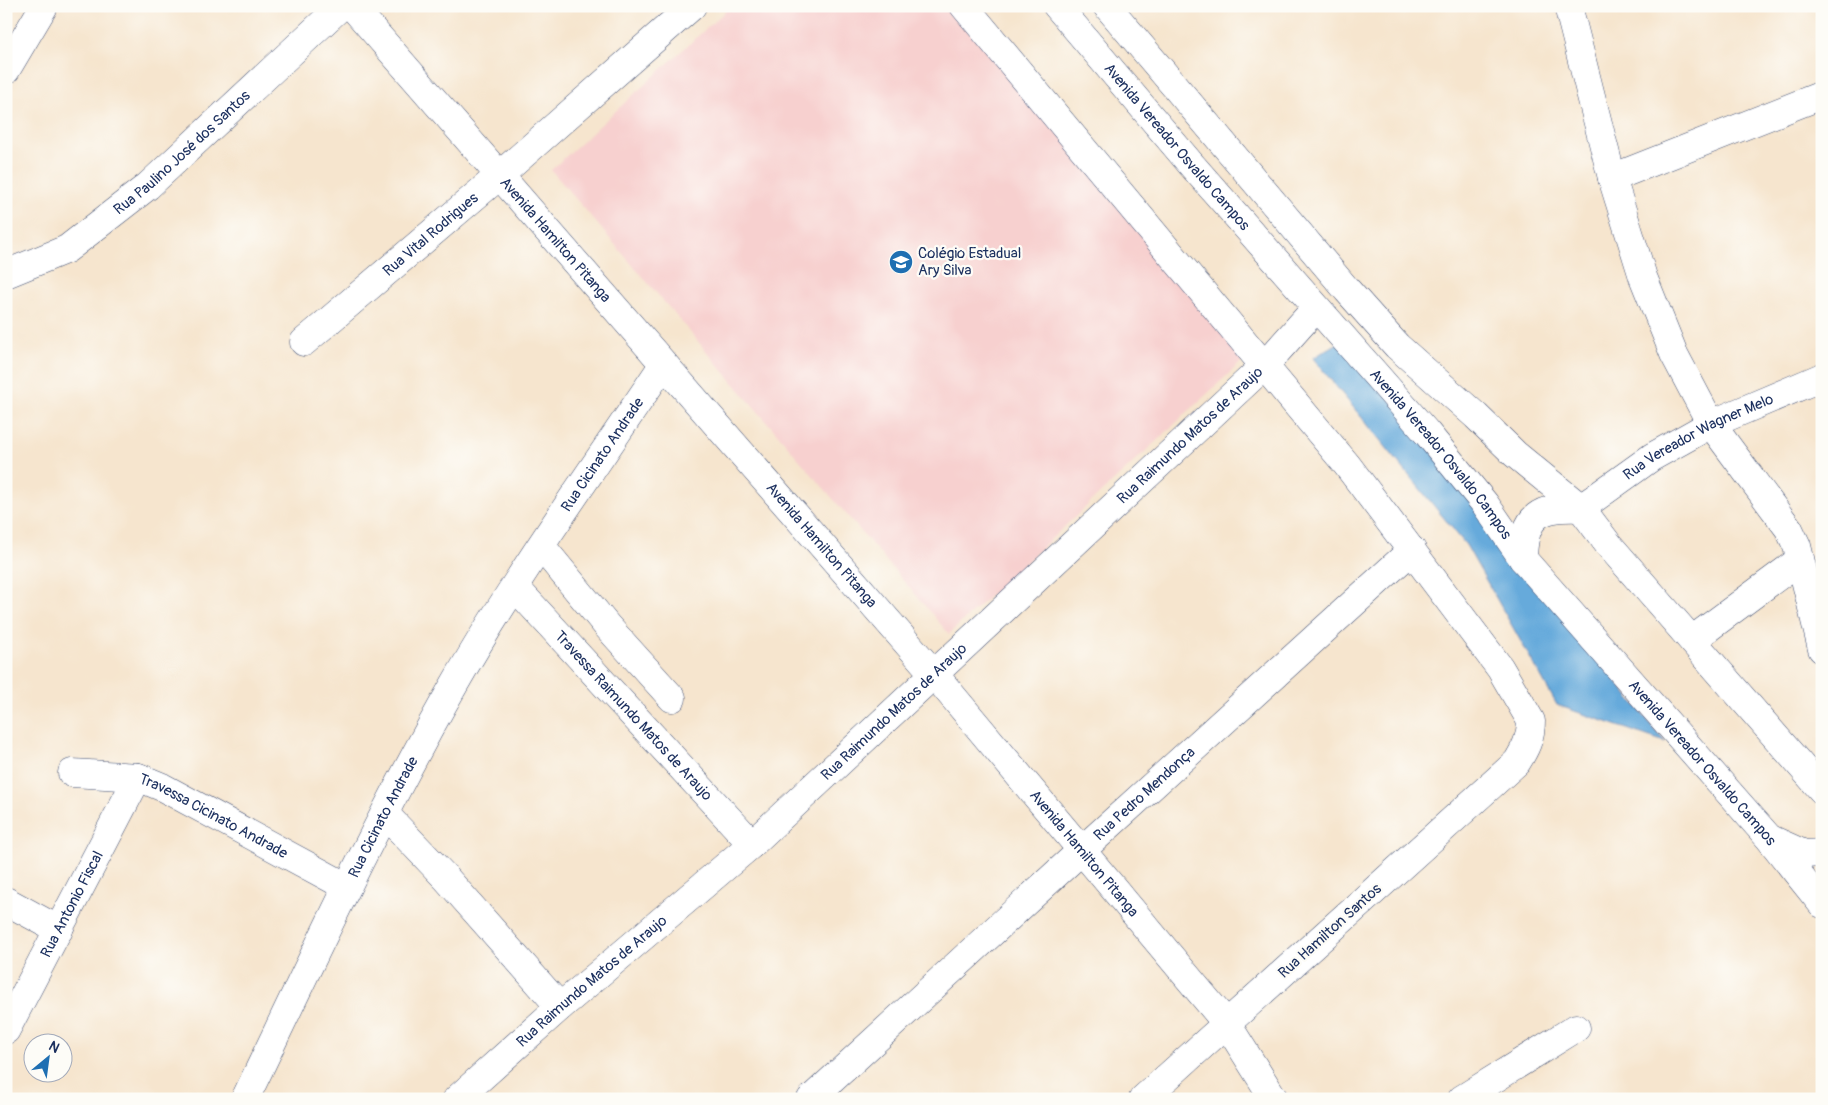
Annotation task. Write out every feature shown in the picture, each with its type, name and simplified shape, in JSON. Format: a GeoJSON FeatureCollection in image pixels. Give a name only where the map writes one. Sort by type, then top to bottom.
{"type":"FeatureCollection","features":[{"type":"Feature","properties":{"kind":"street"},"geometry":{"type":"LineString","coordinates":[[6,70],[44,6]]}},
{"type":"Feature","properties":{"kind":"street","name":"Rua Paulino José dos Santos"},"geometry":{"type":"LineString","coordinates":[[6,274],[68,249],[148,186],[342,6]]}},
{"type":"Feature","properties":{"kind":"street","name":"Avenida Hamilton Pitanga"},"geometry":{"type":"LineString","coordinates":[[352,6],[934,674],[1227,1024],[1274,1099]]}},
{"type":"Feature","properties":{"kind":"street","name":"Rua Vital Rodrigues"},"geometry":{"type":"LineString","coordinates":[[304,342],[500,175],[692,6]]}},
{"type":"Feature","properties":{"kind":"street"},"geometry":{"type":"LineString","coordinates":[[964,6],[1347,465],[1412,550]]}},
{"type":"Feature","properties":{"kind":"street","name":"Avenida Vereador Osvaldo Campos"},"geometry":{"type":"LineString","coordinates":[[1057,6],[1316,308],[1427,433],[1485,504],[1523,559],[1769,838],[1822,904]]}},
{"type":"Feature","properties":{"kind":"street"},"geometry":{"type":"LineString","coordinates":[[1107,6],[1397,346],[1515,454],[1581,508],[1608,544],[1822,790]]}},
{"type":"Feature","properties":{"kind":"street"},"geometry":{"type":"LineString","coordinates":[[1568,6],[1612,178],[1647,286],[1674,354],[1711,424],[1789,529],[1797,546],[1822,649]]}},
{"type":"Feature","properties":{"kind":"street"},"geometry":{"type":"LineString","coordinates":[[1612,178],[1822,95]]}},
{"type":"Feature","properties":{"kind":"street","name":"Rua Raimundo Matos de Araujo"},"geometry":{"type":"LineString","coordinates":[[457,1099],[560,1007],[752,844],[1264,366],[1316,308]]}},
{"type":"Feature","properties":{"kind":"street","name":"Rua Cicinato Andrade"},"geometry":{"type":"LineString","coordinates":[[245,1099],[347,887],[454,685],[515,587],[663,365]]}},
{"type":"Feature","properties":{"kind":"street","name":"Rua Vereador Wagner Melo"},"geometry":{"type":"LineString","coordinates":[[1581,508],[1652,457],[1711,424],[1822,378]]}},
{"type":"Feature","properties":{"kind":"street"},"geometry":{"type":"LineString","coordinates":[[1523,559],[1523,542],[1528,527],[1536,516],[1547,510],[1561,507],[1581,508]]}},
{"type":"Feature","properties":{"kind":"street"},"geometry":{"type":"LineString","coordinates":[[542,547],[607,626],[672,698]]}},
{"type":"Feature","properties":{"kind":"street","name":"Rua Hamilton Santos"},"geometry":{"type":"LineString","coordinates":[[1143,1099],[1517,762],[1528,744],[1531,721],[1524,708],[1500,668],[1412,550]]}},
{"type":"Feature","properties":{"kind":"street","name":"Rua Pedro Mendonça"},"geometry":{"type":"LineString","coordinates":[[811,1099],[1081,850],[1412,550]]}},
{"type":"Feature","properties":{"kind":"street"},"geometry":{"type":"LineString","coordinates":[[1692,640],[1800,560]]}},
{"type":"Feature","properties":{"kind":"street","name":"Travessa Raimundo Matos de Araujo"},"geometry":{"type":"LineString","coordinates":[[515,587],[752,844]]}},
{"type":"Feature","properties":{"kind":"street","name":"Travessa Cicinato Andrade"},"geometry":{"type":"LineString","coordinates":[[72,773],[138,777],[162,787],[347,887]]}},
{"type":"Feature","properties":{"kind":"street","name":"Rua Antonio Fiscal"},"geometry":{"type":"LineString","coordinates":[[6,1030],[138,777]]}},
{"type":"Feature","properties":{"kind":"street"},"geometry":{"type":"LineString","coordinates":[[385,814],[446,878],[560,1007]]}},
{"type":"Feature","properties":{"kind":"street"},"geometry":{"type":"LineString","coordinates":[[1769,838],[1804,854],[1822,853]]}},
{"type":"Feature","properties":{"kind":"street"},"geometry":{"type":"LineString","coordinates":[[6,901],[59,930]]}},
{"type":"Feature","properties":{"kind":"street"},"geometry":{"type":"LineString","coordinates":[[1462,1099],[1576,1028]]}},
{"type":"Feature","properties":{"kind":"shaded area","name":"Colégio Estadual Ary Silva"},"geometry":{"type":"Polygon","coordinates":[[[731,6],[954,6],[1250,354],[949,634],[551,170],[731,6]]]}},
{"type":"Feature","properties":{"kind":"water"},"geometry":{"type":"Polygon","coordinates":[[[1343,340],[1665,742],[1557,705],[1466,545],[1313,358],[1343,340]]]}},
{"type":"Feature","properties":{"kind":"place","name":"Colégio Estadual Ary Silva"},"geometry":{"type":"Point","coordinates":[901,262]}}]}
